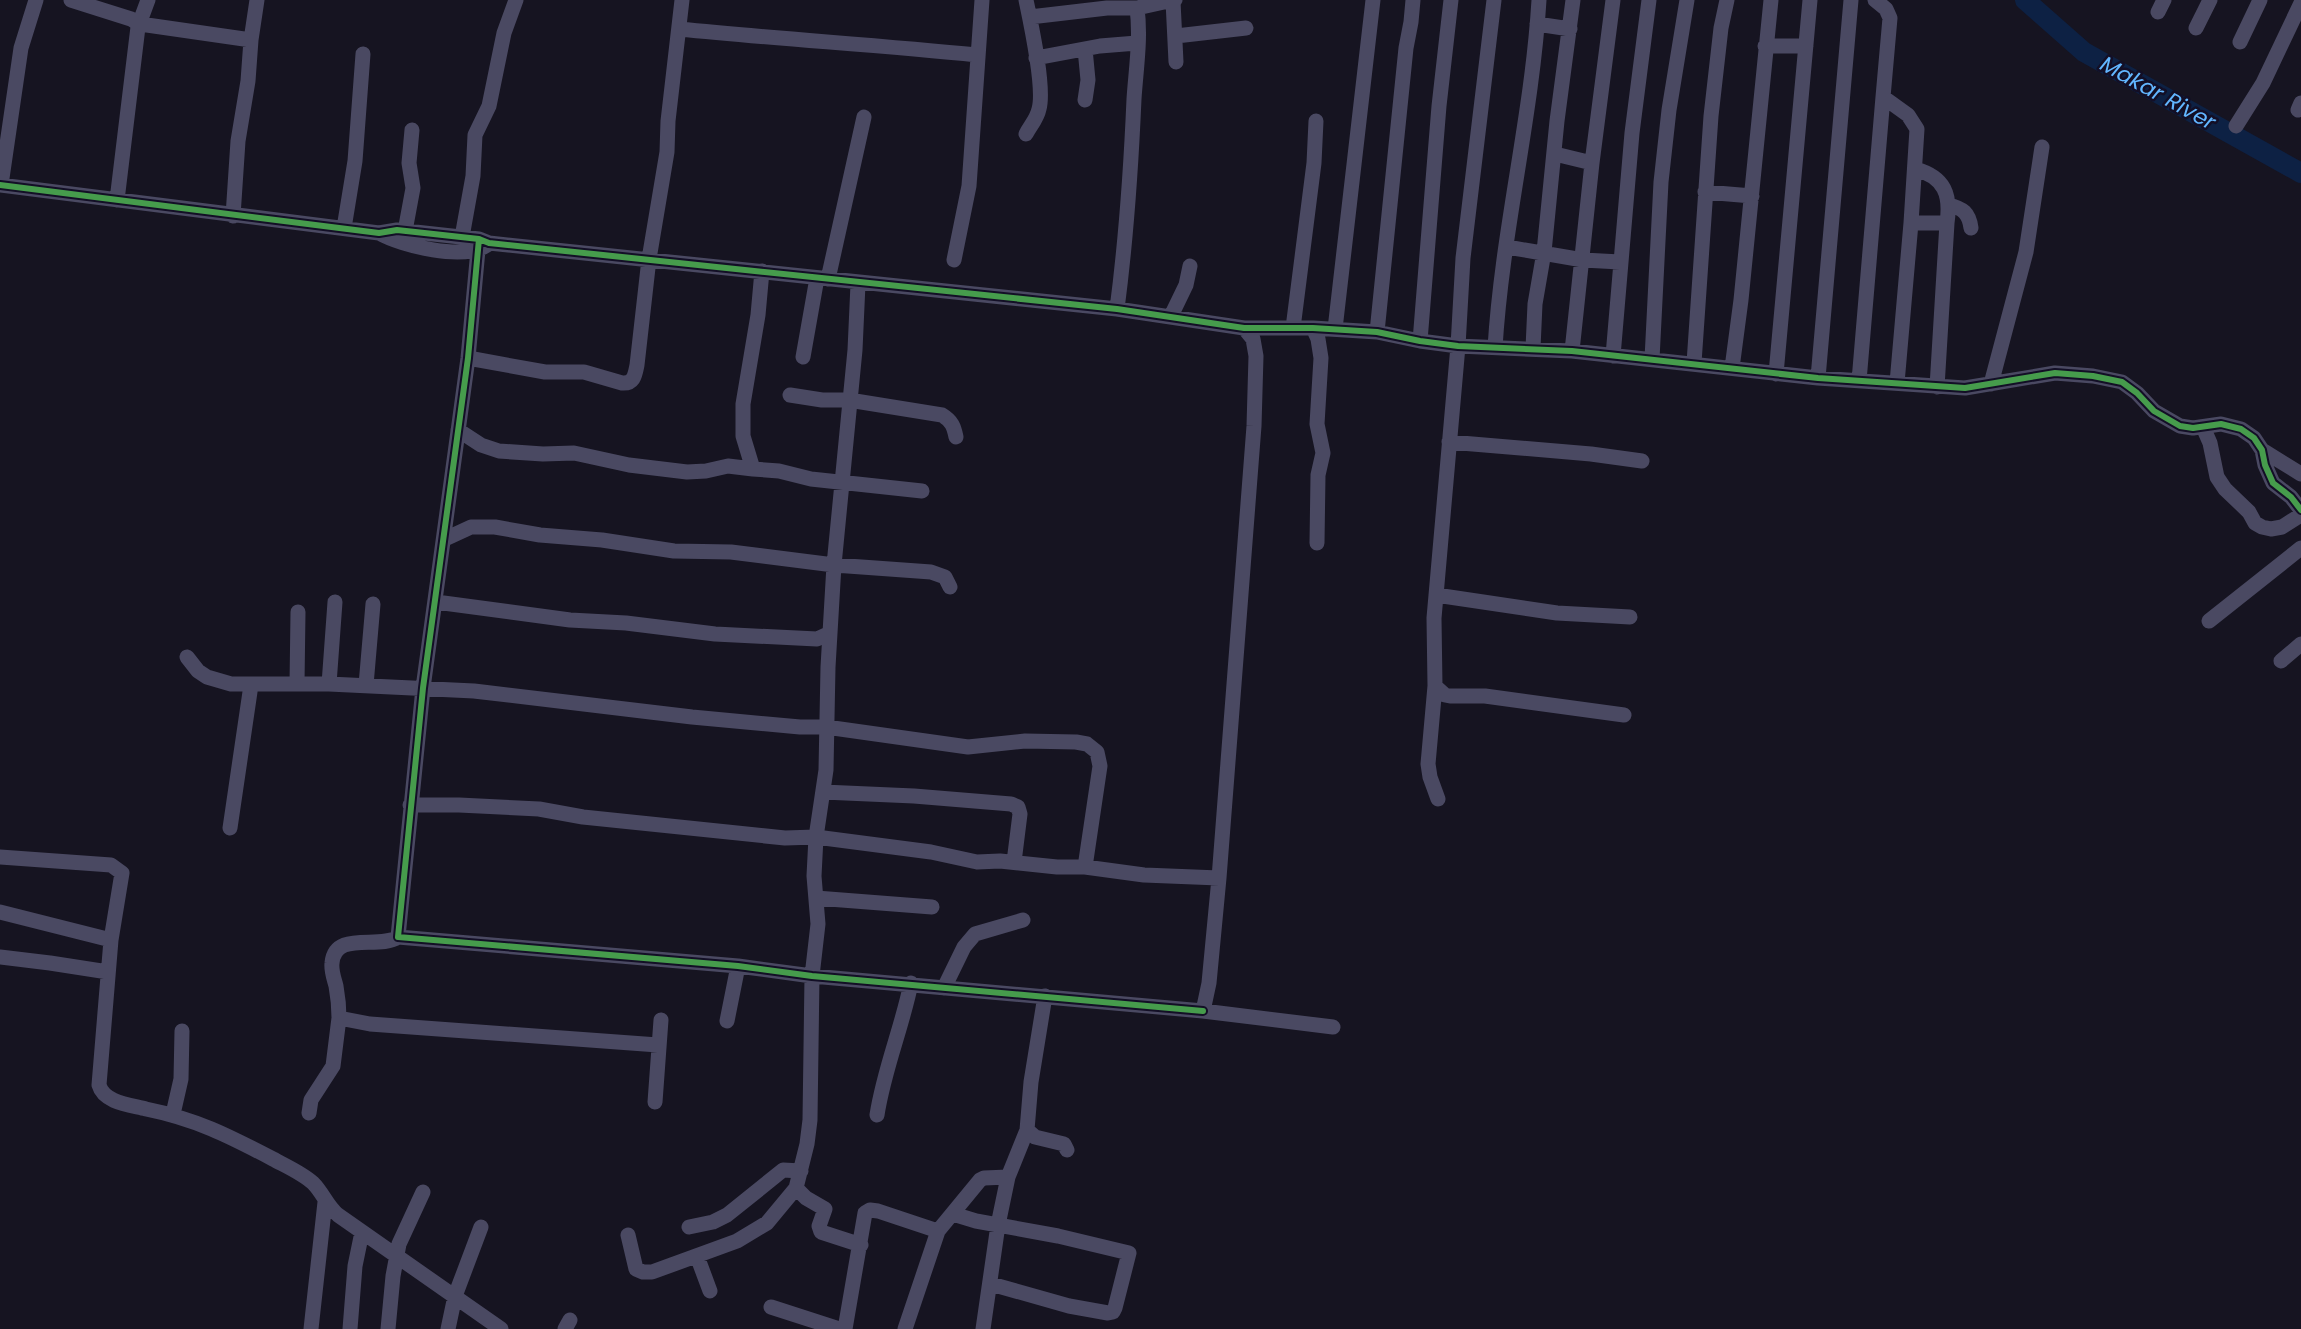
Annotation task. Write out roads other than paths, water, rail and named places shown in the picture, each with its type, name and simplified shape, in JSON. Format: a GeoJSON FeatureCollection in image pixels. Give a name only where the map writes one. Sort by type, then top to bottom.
{"type":"FeatureCollection","features":[{"type":"Feature","properties":{"kind":"street"},"geometry":{"type":"LineString","coordinates":[[36,0],[21,48],[1,185],[379,233],[405,231],[462,237],[482,244],[649,259],[823,278],[858,284],[1117,309],[1171,316],[1252,332],[1293,328],[1335,328],[1377,332],[1458,346],[1572,351],[1776,374],[1937,387],[1965,388],[2055,373],[2093,376],[2122,382],[2137,393],[2154,411],[2180,426],[2203,427],[2221,424],[2241,429],[2254,438],[2262,450],[2265,465],[2273,483],[2291,497],[2301,512],[2282,527],[2271,529],[2254,523],[2249,512],[2224,489],[2217,477],[2210,443],[2203,427]]}},
{"type":"Feature","properties":{"kind":"street"},"geometry":{"type":"LineString","coordinates":[[71,0],[131,19],[139,26],[251,40]]}},
{"type":"Feature","properties":{"kind":"street"},"geometry":{"type":"LineString","coordinates":[[117,200],[139,26],[148,0]]}},
{"type":"Feature","properties":{"kind":"street"},"geometry":{"type":"LineString","coordinates":[[233,216],[238,141],[248,81],[257,0]]}},
{"type":"Feature","properties":{"kind":"street"},"geometry":{"type":"LineString","coordinates":[[462,237],[473,176],[475,135],[489,106],[498,56],[516,0]]}},
{"type":"Feature","properties":{"kind":"street"},"geometry":{"type":"LineString","coordinates":[[468,358],[545,372],[584,372],[622,383],[630,382],[635,375],[649,259],[667,152],[682,0]]}},
{"type":"Feature","properties":{"kind":"street"},"geometry":{"type":"LineString","coordinates":[[954,260],[969,186],[982,0]]}},
{"type":"Feature","properties":{"kind":"street"},"geometry":{"type":"LineString","coordinates":[[1026,0],[1036,58],[1040,104],[1035,119],[1026,134]]}},
{"type":"Feature","properties":{"kind":"street"},"geometry":{"type":"LineString","coordinates":[[1030,17],[1107,8],[1137,8],[1174,0],[1176,62]]}},
{"type":"Feature","properties":{"kind":"street"},"geometry":{"type":"LineString","coordinates":[[1335,328],[1373,0]]}},
{"type":"Feature","properties":{"kind":"street"},"geometry":{"type":"LineString","coordinates":[[1377,332],[1413,0]]}},
{"type":"Feature","properties":{"kind":"street"},"geometry":{"type":"LineString","coordinates":[[1420,341],[1439,106],[1451,0]]}},
{"type":"Feature","properties":{"kind":"street"},"geometry":{"type":"LineString","coordinates":[[1438,800],[1428,764],[1435,686],[1434,618],[1458,346],[1463,258],[1494,0]]}},
{"type":"Feature","properties":{"kind":"street"},"geometry":{"type":"LineString","coordinates":[[1494,348],[1501,282],[1533,75],[1539,0]]}},
{"type":"Feature","properties":{"kind":"street"},"geometry":{"type":"LineString","coordinates":[[1533,348],[1557,122],[1574,0]]}},
{"type":"Feature","properties":{"kind":"street"},"geometry":{"type":"LineString","coordinates":[[1572,351],[1592,163],[1613,0]]}},
{"type":"Feature","properties":{"kind":"street"},"geometry":{"type":"LineString","coordinates":[[1613,356],[1633,122],[1649,0]]}},
{"type":"Feature","properties":{"kind":"street"},"geometry":{"type":"LineString","coordinates":[[1652,359],[1661,182],[1669,110],[1687,0]]}},
{"type":"Feature","properties":{"kind":"street"},"geometry":{"type":"LineString","coordinates":[[1694,363],[1711,116],[1721,28],[1727,0]]}},
{"type":"Feature","properties":{"kind":"street"},"geometry":{"type":"LineString","coordinates":[[1732,369],[1771,0]]}},
{"type":"Feature","properties":{"kind":"street"},"geometry":{"type":"LineString","coordinates":[[1776,374],[1810,0]]}},
{"type":"Feature","properties":{"kind":"street"},"geometry":{"type":"LineString","coordinates":[[1818,378],[1851,0]]}},
{"type":"Feature","properties":{"kind":"street"},"geometry":{"type":"LineString","coordinates":[[1859,381],[1890,18],[1886,9],[1875,0]]}},
{"type":"Feature","properties":{"kind":"street"},"geometry":{"type":"LineString","coordinates":[[2196,28],[2210,0]]}},
{"type":"Feature","properties":{"kind":"street"},"geometry":{"type":"LineString","coordinates":[[2240,42],[2260,0]]}},
{"type":"Feature","properties":{"kind":"street"},"geometry":{"type":"LineString","coordinates":[[2236,126],[2263,83],[2301,3]]}},
{"type":"Feature","properties":{"kind":"street"},"geometry":{"type":"LineString","coordinates":[[1117,309],[1127,208],[1139,25],[1137,8]]}},
{"type":"Feature","properties":{"kind":"street"},"geometry":{"type":"LineString","coordinates":[[1538,24],[1570,29]]}},
{"type":"Feature","properties":{"kind":"street"},"geometry":{"type":"LineString","coordinates":[[1176,36],[1246,28]]}},
{"type":"Feature","properties":{"kind":"street"},"geometry":{"type":"LineString","coordinates":[[680,29],[804,42],[883,46],[977,55]]}},
{"type":"Feature","properties":{"kind":"street"},"geometry":{"type":"LineString","coordinates":[[1036,58],[1137,43]]}},
{"type":"Feature","properties":{"kind":"street"},"geometry":{"type":"LineString","coordinates":[[1765,46],[1806,46]]}},
{"type":"Feature","properties":{"kind":"street"},"geometry":{"type":"LineString","coordinates":[[1085,49],[1088,80],[1085,100]]}},
{"type":"Feature","properties":{"kind":"street"},"geometry":{"type":"LineString","coordinates":[[344,228],[355,161],[363,54]]}},
{"type":"Feature","properties":{"kind":"street"},"geometry":{"type":"LineString","coordinates":[[1883,97],[1908,115],[1917,129],[1919,165],[1911,223],[1897,383]]}},
{"type":"Feature","properties":{"kind":"street"},"geometry":{"type":"LineString","coordinates":[[803,357],[864,117]]}},
{"type":"Feature","properties":{"kind":"street"},"geometry":{"type":"LineString","coordinates":[[1293,328],[1314,163],[1316,121]]}},
{"type":"Feature","properties":{"kind":"street"},"geometry":{"type":"LineString","coordinates":[[405,231],[413,188],[409,164],[412,130]]}},
{"type":"Feature","properties":{"kind":"street"},"geometry":{"type":"LineString","coordinates":[[1991,384],[2025,252],[2042,147]]}},
{"type":"Feature","properties":{"kind":"street"},"geometry":{"type":"LineString","coordinates":[[1555,154],[1592,163]]}},
{"type":"Feature","properties":{"kind":"street"},"geometry":{"type":"LineString","coordinates":[[1919,165],[1941,183],[1947,193],[1948,205],[1937,387]]}},
{"type":"Feature","properties":{"kind":"street"},"geometry":{"type":"LineString","coordinates":[[1706,192],[1752,196]]}},
{"type":"Feature","properties":{"kind":"street"},"geometry":{"type":"LineString","coordinates":[[1948,205],[1966,212],[1970,217],[1971,228]]}},
{"type":"Feature","properties":{"kind":"street"},"geometry":{"type":"LineString","coordinates":[[1911,223],[1947,223]]}},
{"type":"Feature","properties":{"kind":"street"},"geometry":{"type":"LineString","coordinates":[[379,233],[396,242],[455,252],[482,244]]}},
{"type":"Feature","properties":{"kind":"street"},"geometry":{"type":"LineString","coordinates":[[398,937],[423,688],[445,538],[482,244]]}},
{"type":"Feature","properties":{"kind":"street"},"geometry":{"type":"LineString","coordinates":[[1507,247],[1583,260],[1620,262]]}},
{"type":"Feature","properties":{"kind":"street"},"geometry":{"type":"LineString","coordinates":[[1171,316],[1186,285],[1190,266]]}},
{"type":"Feature","properties":{"kind":"street"},"geometry":{"type":"LineString","coordinates":[[753,469],[743,436],[743,404],[758,315],[762,271]]}},
{"type":"Feature","properties":{"kind":"street"},"geometry":{"type":"LineString","coordinates":[[628,1235],[634,1266],[643,1272],[652,1272],[737,1242],[758,1230],[775,1215],[796,1188],[801,1171],[810,1120],[813,976],[817,947],[814,876],[816,837],[826,770],[822,730],[829,653],[824,636],[843,482],[855,350],[858,284]]}},
{"type":"Feature","properties":{"kind":"street"},"geometry":{"type":"LineString","coordinates":[[1313,328],[1318,339],[1321,358],[1317,424],[1323,453],[1318,476],[1317,543]]}},
{"type":"Feature","properties":{"kind":"street"},"geometry":{"type":"LineString","coordinates":[[1203,1011],[1209,984],[1219,878],[1254,426],[1256,376],[1252,332]]}},
{"type":"Feature","properties":{"kind":"street"},"geometry":{"type":"LineString","coordinates":[[789,395],[814,399],[849,400],[942,415],[953,425],[956,437]]}},
{"type":"Feature","properties":{"kind":"street"},"geometry":{"type":"LineString","coordinates":[[458,430],[481,445],[500,451],[543,454],[574,453],[629,465],[687,472],[728,466],[779,471],[812,479],[922,491]]}},
{"type":"Feature","properties":{"kind":"street"},"geometry":{"type":"LineString","coordinates":[[1449,442],[1591,454],[1642,461]]}},
{"type":"Feature","properties":{"kind":"street"},"geometry":{"type":"LineString","coordinates":[[2262,450],[2301,474]]}},
{"type":"Feature","properties":{"kind":"street"},"geometry":{"type":"LineString","coordinates":[[445,538],[471,527],[495,527],[540,535],[602,540],[674,551],[731,552],[834,565],[932,572],[945,577],[950,587]]}},
{"type":"Feature","properties":{"kind":"street"},"geometry":{"type":"LineString","coordinates":[[2209,621],[2301,548]]}},
{"type":"Feature","properties":{"kind":"street"},"geometry":{"type":"LineString","coordinates":[[1436,595],[1557,613],[1630,617]]}},
{"type":"Feature","properties":{"kind":"street"},"geometry":{"type":"LineString","coordinates":[[329,684],[335,602]]}},
{"type":"Feature","properties":{"kind":"street"},"geometry":{"type":"LineString","coordinates":[[436,603],[570,620],[626,623],[715,634],[824,636]]}},
{"type":"Feature","properties":{"kind":"street"},"geometry":{"type":"LineString","coordinates":[[366,685],[373,604]]}},
{"type":"Feature","properties":{"kind":"street"},"geometry":{"type":"LineString","coordinates":[[297,684],[298,612]]}},
{"type":"Feature","properties":{"kind":"street"},"geometry":{"type":"LineString","coordinates":[[2281,661],[2301,644]]}},
{"type":"Feature","properties":{"kind":"street"},"geometry":{"type":"LineString","coordinates":[[188,657],[198,671],[216,681],[251,685],[329,684],[474,691],[968,747],[1025,741],[1087,744],[1097,752],[1100,766],[1085,867]]}},
{"type":"Feature","properties":{"kind":"street"},"geometry":{"type":"LineString","coordinates":[[230,828],[251,685]]}},
{"type":"Feature","properties":{"kind":"street"},"geometry":{"type":"LineString","coordinates":[[1435,686],[1450,696],[1485,696],[1624,715]]}},
{"type":"Feature","properties":{"kind":"street"},"geometry":{"type":"LineString","coordinates":[[823,792],[914,796],[1011,804],[1018,807],[1020,814],[1014,862]]}},
{"type":"Feature","properties":{"kind":"street"},"geometry":{"type":"LineString","coordinates":[[410,805],[539,809],[583,817],[785,838],[816,837],[932,852],[969,861],[1014,862],[1057,867],[1085,867],[1136,874],[1219,878]]}},
{"type":"Feature","properties":{"kind":"street"},"geometry":{"type":"LineString","coordinates":[[0,856],[111,865],[119,869],[122,878],[111,940],[99,1085],[101,1091],[128,1105],[173,1114],[224,1133],[297,1172],[313,1183],[338,1215],[495,1327]]}},
{"type":"Feature","properties":{"kind":"street"},"geometry":{"type":"LineString","coordinates":[[816,898],[932,907]]}},
{"type":"Feature","properties":{"kind":"street"},"geometry":{"type":"LineString","coordinates":[[0,912],[111,940]]}},
{"type":"Feature","properties":{"kind":"street"},"geometry":{"type":"LineString","coordinates":[[944,988],[964,947],[975,933],[1023,920]]}},
{"type":"Feature","properties":{"kind":"street"},"geometry":{"type":"LineString","coordinates":[[309,1113],[311,1100],[333,1066],[339,1018],[338,997],[332,966],[337,950],[344,944],[383,943],[398,937],[738,966],[813,976],[1203,1011],[1333,1027]]}},
{"type":"Feature","properties":{"kind":"street"},"geometry":{"type":"LineString","coordinates":[[0,957],[108,972]]}},
{"type":"Feature","properties":{"kind":"street"},"geometry":{"type":"LineString","coordinates":[[727,1021],[738,966]]}},
{"type":"Feature","properties":{"kind":"street"},"geometry":{"type":"LineString","coordinates":[[877,1115],[882,1082],[905,1012],[911,983]]}},
{"type":"Feature","properties":{"kind":"street"},"geometry":{"type":"LineString","coordinates":[[983,1329],[998,1225],[1008,1177],[1027,1130],[1031,1082],[1045,996]]}},
{"type":"Feature","properties":{"kind":"street"},"geometry":{"type":"LineString","coordinates":[[339,1018],[370,1024],[658,1045]]}},
{"type":"Feature","properties":{"kind":"street"},"geometry":{"type":"LineString","coordinates":[[655,1102],[658,1045],[662,1020]]}},
{"type":"Feature","properties":{"kind":"street"},"geometry":{"type":"LineString","coordinates":[[173,1114],[181,1079],[182,1031]]}},
{"type":"Feature","properties":{"kind":"street"},"geometry":{"type":"LineString","coordinates":[[1027,1130],[1035,1137],[1064,1144],[1067,1150]]}},
{"type":"Feature","properties":{"kind":"street"},"geometry":{"type":"LineString","coordinates":[[689,1227],[713,1222],[727,1215],[783,1170],[801,1171]]}},
{"type":"Feature","properties":{"kind":"street"},"geometry":{"type":"LineString","coordinates":[[904,1329],[938,1231],[980,1180],[1008,1177]]}},
{"type":"Feature","properties":{"kind":"street"},"geometry":{"type":"LineString","coordinates":[[796,1188],[806,1198],[825,1209],[819,1226],[821,1232],[861,1245]]}},
{"type":"Feature","properties":{"kind":"street"},"geometry":{"type":"LineString","coordinates":[[388,1329],[396,1257],[403,1234],[423,1192]]}},
{"type":"Feature","properties":{"kind":"street"},"geometry":{"type":"LineString","coordinates":[[311,1329],[326,1202]]}},
{"type":"Feature","properties":{"kind":"street"},"geometry":{"type":"LineString","coordinates":[[845,1329],[864,1217],[870,1210],[938,1231]]}},
{"type":"Feature","properties":{"kind":"street"},"geometry":{"type":"LineString","coordinates":[[953,1214],[1129,1253],[1113,1312],[1070,1306],[991,1284]]}},
{"type":"Feature","properties":{"kind":"street"},"geometry":{"type":"LineString","coordinates":[[448,1329],[454,1296],[481,1227]]}},
{"type":"Feature","properties":{"kind":"street"},"geometry":{"type":"LineString","coordinates":[[350,1329],[354,1266],[362,1232]]}},
{"type":"Feature","properties":{"kind":"street"},"geometry":{"type":"LineString","coordinates":[[696,1256],[710,1291]]}},
{"type":"Feature","properties":{"kind":"street"},"geometry":{"type":"LineString","coordinates":[[771,1307],[838,1329]]}},
{"type":"Feature","properties":{"kind":"waterway","name":"Makar River"},"geometry":{"type":"LineString","coordinates":[[2025,0],[2084,52],[2301,173]]}}]}
